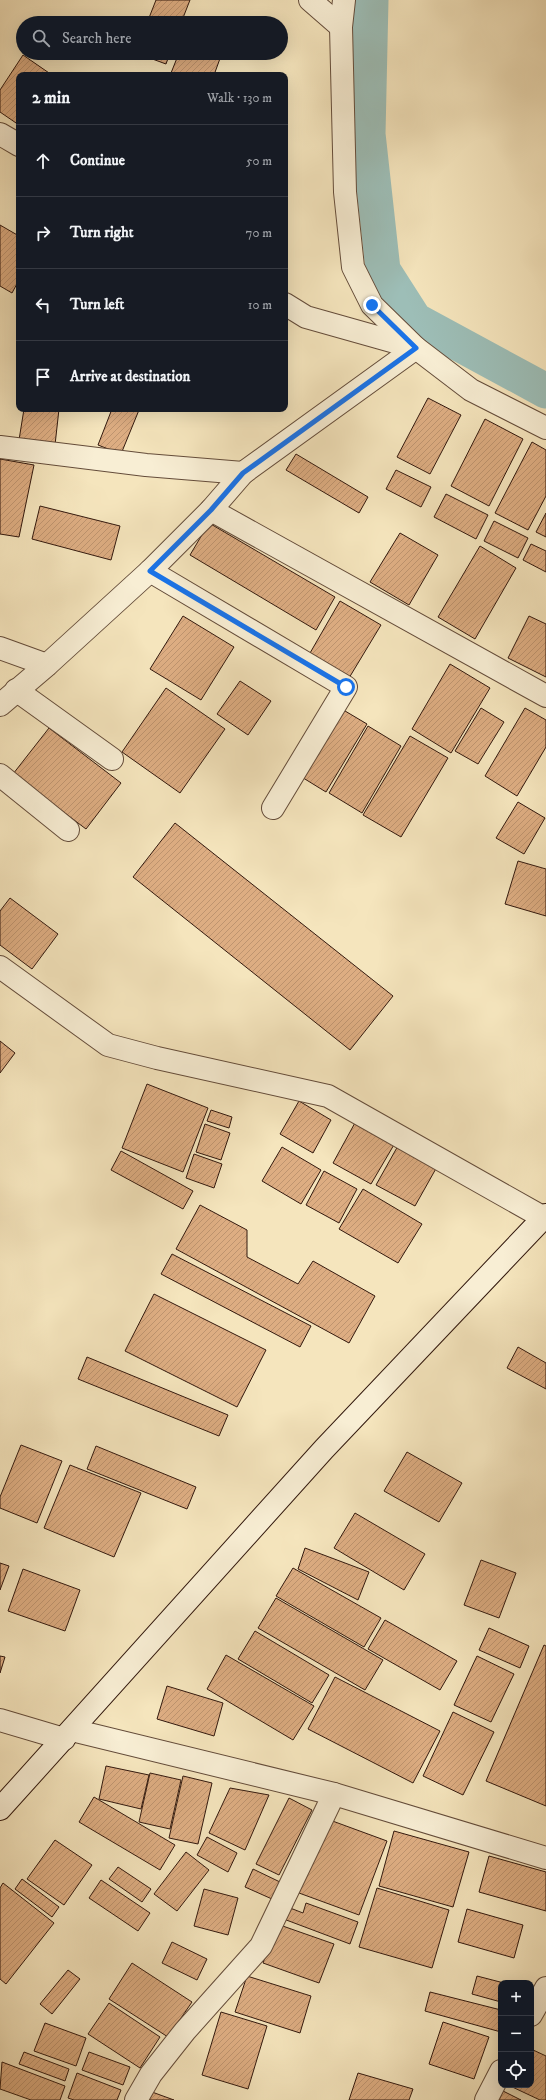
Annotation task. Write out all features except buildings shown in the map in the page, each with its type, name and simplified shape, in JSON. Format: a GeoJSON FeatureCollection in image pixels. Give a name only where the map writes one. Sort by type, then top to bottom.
{"type":"FeatureCollection","features":[{"type":"Feature","properties":{"kind":"street"},"geometry":{"type":"LineString","coordinates":[[310,0],[341,27]]}},
{"type":"Feature","properties":{"kind":"street"},"geometry":{"type":"LineString","coordinates":[[344,0],[341,27],[345,192],[353,267],[372,305],[416,348],[471,390],[546,428]]}},
{"type":"Feature","properties":{"kind":"street"},"geometry":{"type":"LineString","coordinates":[[0,134],[16,143]]}},
{"type":"Feature","properties":{"kind":"street"},"geometry":{"type":"LineString","coordinates":[[288,306],[306,317],[416,348]]}},
{"type":"Feature","properties":{"kind":"street"},"geometry":{"type":"LineString","coordinates":[[0,705],[47,665],[150,571],[211,510],[243,473],[416,348]]}},
{"type":"Feature","properties":{"kind":"street"},"geometry":{"type":"LineString","coordinates":[[0,447],[146,465],[243,473]]}},
{"type":"Feature","properties":{"kind":"street"},"geometry":{"type":"LineString","coordinates":[[211,510],[546,696]]}},
{"type":"Feature","properties":{"kind":"street"},"geometry":{"type":"LineString","coordinates":[[150,571],[346,687],[273,808]]}},
{"type":"Feature","properties":{"kind":"street"},"geometry":{"type":"LineString","coordinates":[[0,648],[47,665]]}},
{"type":"Feature","properties":{"kind":"street"},"geometry":{"type":"LineString","coordinates":[[16,690],[112,759]]}},
{"type":"Feature","properties":{"kind":"street"},"geometry":{"type":"LineString","coordinates":[[0,775],[68,830]]}},
{"type":"Feature","properties":{"kind":"street"},"geometry":{"type":"LineString","coordinates":[[0,967],[108,1045],[158,1058],[328,1096],[545,1217],[324,1449],[0,1809]]}},
{"type":"Feature","properties":{"kind":"street"},"geometry":{"type":"LineString","coordinates":[[0,1720],[334,1794],[546,1858]]}},
{"type":"Feature","properties":{"kind":"street"},"geometry":{"type":"LineString","coordinates":[[136,2100],[151,2074],[185,2032],[261,1946],[334,1794]]}},
{"type":"Feature","properties":{"kind":"street"},"geometry":{"type":"LineString","coordinates":[[534,2010],[546,1988]]}},
{"type":"Feature","properties":{"kind":"street"},"geometry":{"type":"LineString","coordinates":[[486,2100],[498,2077]]}},
{"type":"Feature","properties":{"kind":"waterway"},"geometry":{"type":"LineString","coordinates":[[371,0],[368,134],[383,270],[415,320],[546,391]]}},
{"type":"Feature","properties":{"kind":"route"},"geometry":{"type":"LineString","coordinates":[[346,687],[150,571],[211,510],[243,473],[416,348],[372,305]]}}]}
